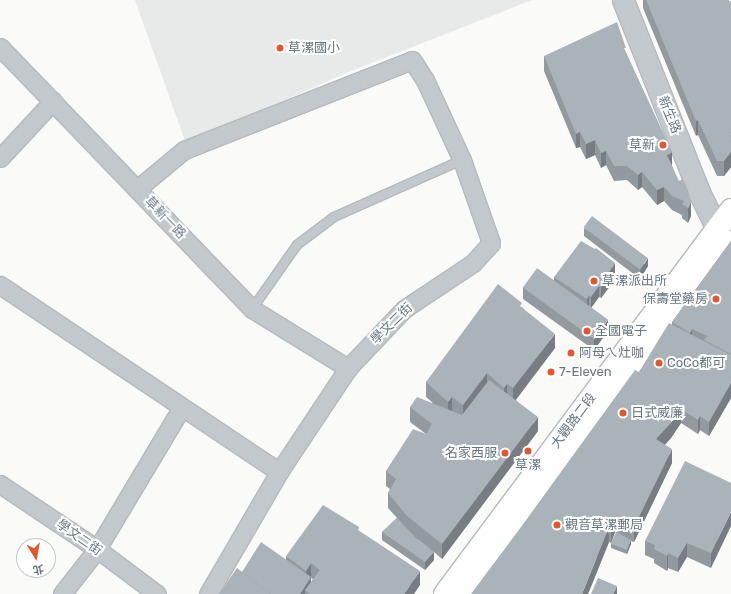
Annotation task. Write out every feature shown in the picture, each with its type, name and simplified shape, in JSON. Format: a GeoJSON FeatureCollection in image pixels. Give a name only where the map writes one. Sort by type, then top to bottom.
{"type":"FeatureCollection","features":[{"type":"Feature","properties":{"kind":"main road","name":"大觀路二段"},"geometry":{"type":"LineString","coordinates":[[465,594],[726,232],[731,210]]}},
{"type":"Feature","properties":{"kind":"main road","name":"大觀路二段"},"geometry":{"type":"LineString","coordinates":[[445,594],[726,232]]}},
{"type":"Feature","properties":{"kind":"street","name":"新生路"},"geometry":{"type":"LineString","coordinates":[[623,0],[700,194],[726,232]]}},
{"type":"Feature","properties":{"kind":"street","name":"草新一路"},"geometry":{"type":"LineString","coordinates":[[0,46],[252,309],[348,368]]}},
{"type":"Feature","properties":{"kind":"street","name":"學文二街"},"geometry":{"type":"LineString","coordinates":[[137,189],[184,150],[412,60],[425,80],[462,160],[491,243],[473,263],[404,309],[348,368],[279,472],[208,594]]}},
{"type":"Feature","properties":{"kind":"street"},"geometry":{"type":"LineString","coordinates":[[0,158],[53,101]]}},
{"type":"Feature","properties":{"kind":"street"},"geometry":{"type":"LineString","coordinates":[[0,285],[279,472]]}},
{"type":"Feature","properties":{"kind":"street"},"geometry":{"type":"LineString","coordinates":[[62,594],[97,549],[182,407]]}},
{"type":"Feature","properties":{"kind":"street","name":"學文二街"},"geometry":{"type":"LineString","coordinates":[[0,484],[97,549],[157,594]]}},
{"type":"Feature","properties":{"kind":"lane"},"geometry":{"type":"LineString","coordinates":[[252,309],[297,245],[334,217],[462,160]]}},
{"type":"Feature","properties":{"kind":"shaded area","name":"草漯國小"},"geometry":{"type":"Polygon","coordinates":[[[135,0],[532,0],[346,73],[186,144],[135,0]]]}},
{"type":"Feature","properties":{"kind":"building"},"geometry":{"type":"Polygon","coordinates":[[[646,0],[731,1],[731,152],[724,161],[717,161],[698,120],[696,121],[646,0]]]}},
{"type":"Feature","properties":{"kind":"building"},"geometry":{"type":"Polygon","coordinates":[[[617,22],[626,48],[624,48],[672,152],[667,155],[679,181],[683,179],[688,190],[691,202],[688,208],[682,204],[684,201],[672,196],[664,187],[657,190],[642,172],[638,175],[627,166],[614,166],[606,151],[601,153],[595,140],[586,144],[580,132],[576,134],[544,56],[617,22]]]}},
{"type":"Feature","properties":{"kind":"building"},"geometry":{"type":"Polygon","coordinates":[[[592,216],[648,258],[639,269],[584,227],[592,216]]]}},
{"type":"Feature","properties":{"kind":"building"},"geometry":{"type":"Polygon","coordinates":[[[581,241],[595,249],[596,248],[615,263],[608,273],[610,275],[601,287],[599,286],[591,297],[589,295],[587,299],[554,277],[581,241]]]}},
{"type":"Feature","properties":{"kind":"building"},"geometry":{"type":"Polygon","coordinates":[[[731,241],[731,354],[704,340],[707,336],[692,329],[690,333],[672,322],[731,241]]]}},
{"type":"Feature","properties":{"kind":"building"},"geometry":{"type":"Polygon","coordinates":[[[537,268],[608,320],[594,339],[523,287],[537,268]]]}},
{"type":"Feature","properties":{"kind":"building"},"geometry":{"type":"Polygon","coordinates":[[[498,284],[522,303],[520,306],[555,334],[513,388],[507,384],[504,388],[487,373],[463,405],[452,397],[448,402],[426,382],[498,284]]]}},
{"type":"Feature","properties":{"kind":"building"},"geometry":{"type":"Polygon","coordinates":[[[669,323],[731,355],[731,383],[709,422],[700,416],[698,420],[681,409],[671,423],[656,439],[672,449],[634,527],[615,518],[611,528],[609,527],[582,594],[471,594],[635,370],[639,372],[669,323]]]}},
{"type":"Feature","properties":{"kind":"building"},"geometry":{"type":"Polygon","coordinates":[[[489,380],[538,417],[442,544],[407,516],[388,493],[396,479],[386,471],[413,429],[426,434],[432,424],[410,407],[417,397],[462,415],[489,380]]]}},
{"type":"Feature","properties":{"kind":"building"},"geometry":{"type":"Polygon","coordinates":[[[685,461],[731,483],[731,512],[711,553],[687,543],[678,558],[668,553],[667,556],[654,549],[655,545],[645,541],[685,461]]]}},
{"type":"Feature","properties":{"kind":"building"},"geometry":{"type":"Polygon","coordinates":[[[323,505],[359,527],[358,530],[420,571],[404,594],[310,594],[305,590],[320,570],[311,563],[306,571],[286,556],[323,505]]]}},
{"type":"Feature","properties":{"kind":"building"},"geometry":{"type":"Polygon","coordinates":[[[397,518],[418,540],[434,552],[425,562],[382,532],[397,518]]]}},
{"type":"Feature","properties":{"kind":"building"},"geometry":{"type":"Polygon","coordinates":[[[616,532],[631,540],[627,550],[611,544],[616,532]]]}},
{"type":"Feature","properties":{"kind":"building"},"geometry":{"type":"Polygon","coordinates":[[[261,542],[311,577],[300,594],[271,594],[242,572],[261,542]]]}},
{"type":"Feature","properties":{"kind":"building"},"geometry":{"type":"Polygon","coordinates":[[[237,568],[271,594],[219,594],[237,568]]]}},
{"type":"Feature","properties":{"kind":"building"},"geometry":{"type":"Polygon","coordinates":[[[598,578],[617,586],[613,594],[591,594],[598,578]]]}},
{"type":"Feature","properties":{"kind":"place","name":"草漯國小"},"geometry":{"type":"Point","coordinates":[280,48]}},
{"type":"Feature","properties":{"kind":"place","name":"草新"},"geometry":{"type":"Point","coordinates":[663,145]}},
{"type":"Feature","properties":{"kind":"place","name":"草漯派出所"},"geometry":{"type":"Point","coordinates":[594,281]}},
{"type":"Feature","properties":{"kind":"place","name":"保壽堂藥房"},"geometry":{"type":"Point","coordinates":[716,299]}},
{"type":"Feature","properties":{"kind":"place","name":"全國電子"},"geometry":{"type":"Point","coordinates":[587,331]}},
{"type":"Feature","properties":{"kind":"place","name":"阿母ㄟ灶咖"},"geometry":{"type":"Point","coordinates":[571,353]}},
{"type":"Feature","properties":{"kind":"place","name":"CoCo都可"},"geometry":{"type":"Point","coordinates":[659,363]}},
{"type":"Feature","properties":{"kind":"place","name":"7-Eleven"},"geometry":{"type":"Point","coordinates":[551,372]}},
{"type":"Feature","properties":{"kind":"place","name":"日式威廉"},"geometry":{"type":"Point","coordinates":[623,413]}},
{"type":"Feature","properties":{"kind":"place","name":"草漯"},"geometry":{"type":"Point","coordinates":[528,451]}},
{"type":"Feature","properties":{"kind":"place","name":"名家西服"},"geometry":{"type":"Point","coordinates":[505,453]}},
{"type":"Feature","properties":{"kind":"place","name":"觀音草漯郵局"},"geometry":{"type":"Point","coordinates":[557,525]}}]}
